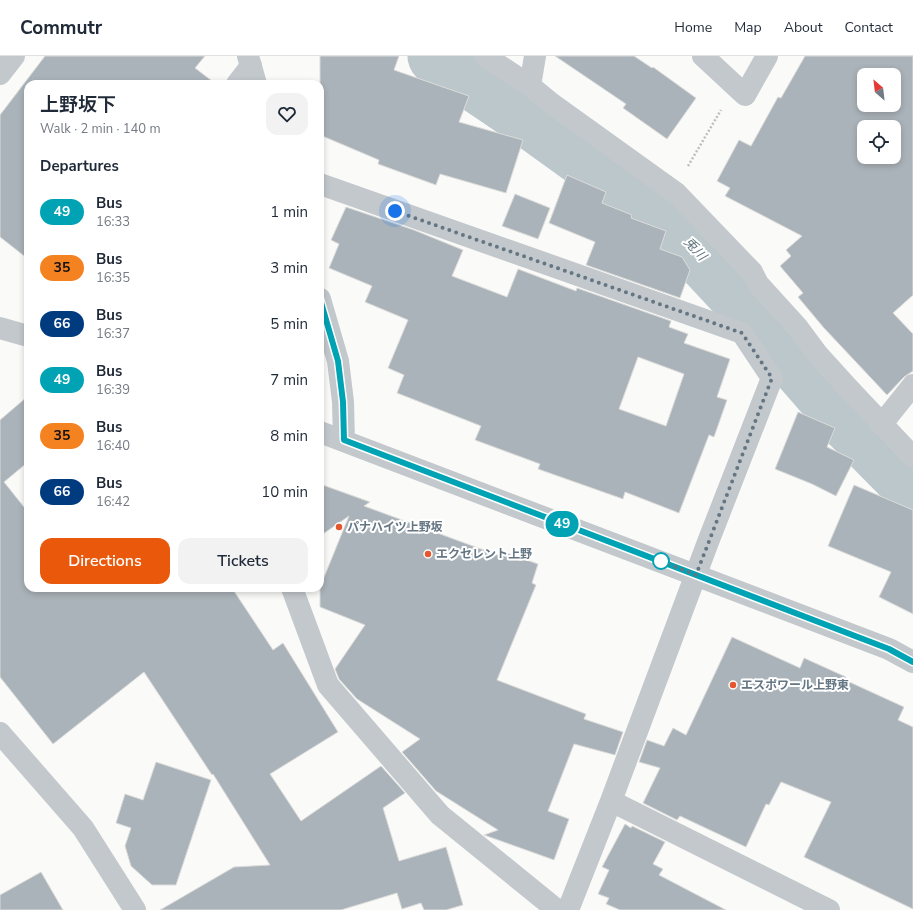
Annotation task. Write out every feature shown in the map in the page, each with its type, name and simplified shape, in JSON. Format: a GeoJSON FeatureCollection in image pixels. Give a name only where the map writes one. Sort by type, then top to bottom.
{"type":"FeatureCollection","features":[{"type":"Feature","properties":{"kind":"street"},"geometry":{"type":"LineString","coordinates":[[0,74],[14,56]]}},
{"type":"Feature","properties":{"kind":"street"},"geometry":{"type":"LineString","coordinates":[[485,56],[530,86],[552,104],[676,193],[752,272],[758,284],[798,328],[818,355],[881,425],[913,457]]}},
{"type":"Feature","properties":{"kind":"street"},"geometry":{"type":"LineString","coordinates":[[530,86],[535,56]]}},
{"type":"Feature","properties":{"kind":"street"},"geometry":{"type":"LineString","coordinates":[[703,56],[745,95],[767,56]]}},
{"type":"Feature","properties":{"kind":"street"},"geometry":{"type":"LineString","coordinates":[[241,80],[252,69]]}},
{"type":"Feature","properties":{"kind":"street"},"geometry":{"type":"LineString","coordinates":[[324,185],[742,333],[772,378],[568,910]]}},
{"type":"Feature","properties":{"kind":"street"},"geometry":{"type":"LineString","coordinates":[[324,313],[338,361],[343,402],[344,440]]}},
{"type":"Feature","properties":{"kind":"street"},"geometry":{"type":"LineString","coordinates":[[0,328],[24,335]]}},
{"type":"Feature","properties":{"kind":"street"},"geometry":{"type":"LineString","coordinates":[[881,425],[913,385]]}},
{"type":"Feature","properties":{"kind":"street"},"geometry":{"type":"LineString","coordinates":[[324,433],[889,649],[913,662]]}},
{"type":"Feature","properties":{"kind":"street"},"geometry":{"type":"LineString","coordinates":[[293,592],[328,685],[440,815],[557,910]]}},
{"type":"Feature","properties":{"kind":"street"},"geometry":{"type":"LineString","coordinates":[[0,733],[83,828],[135,910]]}},
{"type":"Feature","properties":{"kind":"street"},"geometry":{"type":"LineString","coordinates":[[611,801],[829,910]]}},
{"type":"Feature","properties":{"kind":"path"},"geometry":{"type":"LineString","coordinates":[[692,159],[708,132]]}},
{"type":"Feature","properties":{"kind":"building"},"geometry":{"type":"Polygon","coordinates":[[[45,56],[205,56],[195,68],[211,80],[27,80],[45,56]]]}},
{"type":"Feature","properties":{"kind":"building"},"geometry":{"type":"Polygon","coordinates":[[[320,56],[399,56],[394,70],[469,96],[459,122],[523,140],[506,193],[440,174],[436,185],[378,164],[379,160],[324,137],[324,80],[320,80],[320,56]]]}},
{"type":"Feature","properties":{"kind":"building"},"geometry":{"type":"Polygon","coordinates":[[[555,56],[634,56],[652,68],[653,67],[696,98],[667,139],[623,108],[626,104],[555,56]]]}},
{"type":"Feature","properties":{"kind":"building"},"geometry":{"type":"Polygon","coordinates":[[[805,56],[913,56],[913,295],[893,313],[913,334],[913,371],[904,377],[887,395],[824,328],[798,297],[803,293],[780,266],[791,256],[786,250],[802,236],[725,196],[730,188],[717,181],[739,140],[751,146],[778,97],[781,98],[805,56]]]}},
{"type":"Feature","properties":{"kind":"building"},"geometry":{"type":"Polygon","coordinates":[[[24,84],[24,256],[0,237],[0,115],[24,84]]]}},
{"type":"Feature","properties":{"kind":"building"},"geometry":{"type":"Polygon","coordinates":[[[567,175],[606,192],[602,203],[632,215],[631,218],[666,231],[660,249],[682,257],[690,270],[680,298],[586,265],[595,242],[549,223],[567,175]]]}},
{"type":"Feature","properties":{"kind":"building"},"geometry":{"type":"Polygon","coordinates":[[[515,194],[550,208],[538,239],[502,226],[515,194]]]}},
{"type":"Feature","properties":{"kind":"building"},"geometry":{"type":"Polygon","coordinates":[[[346,207],[414,230],[463,250],[452,276],[507,297],[518,269],[576,291],[577,288],[671,321],[669,327],[688,334],[684,343],[730,359],[717,397],[727,400],[714,437],[709,435],[679,513],[625,492],[623,499],[538,469],[540,464],[475,440],[481,426],[397,393],[404,375],[388,368],[408,320],[365,302],[372,286],[329,268],[339,244],[331,240],[346,207]],[[638,357],[619,409],[666,426],[684,374],[638,357]]]}},
{"type":"Feature","properties":{"kind":"building"},"geometry":{"type":"Polygon","coordinates":[[[24,399],[24,465],[4,482],[24,507],[24,592],[235,592],[273,650],[283,643],[338,732],[270,774],[301,821],[381,766],[405,793],[383,808],[399,861],[446,847],[463,905],[446,910],[424,910],[421,903],[402,909],[397,893],[341,910],[160,910],[234,867],[270,865],[213,774],[212,775],[144,672],[53,744],[0,677],[0,420],[24,399]]]}},
{"type":"Feature","properties":{"kind":"building"},"geometry":{"type":"Polygon","coordinates":[[[798,412],[835,428],[827,447],[854,460],[836,496],[812,484],[775,469],[798,412]]]}},
{"type":"Feature","properties":{"kind":"building"},"geometry":{"type":"Polygon","coordinates":[[[324,485],[370,502],[364,506],[500,556],[501,551],[538,564],[532,583],[536,585],[497,680],[586,714],[584,719],[623,732],[615,755],[574,744],[548,811],[569,819],[554,860],[484,835],[498,830],[436,791],[402,752],[420,739],[357,699],[339,679],[335,669],[365,625],[320,607],[320,592],[324,592],[324,577],[349,516],[324,533],[324,485]]]}},
{"type":"Feature","properties":{"kind":"building"},"geometry":{"type":"Polygon","coordinates":[[[854,485],[913,510],[913,614],[879,597],[891,572],[828,546],[854,485]]]}},
{"type":"Feature","properties":{"kind":"building"},"geometry":{"type":"Polygon","coordinates":[[[732,637],[800,668],[804,658],[846,677],[845,680],[904,707],[898,720],[913,727],[913,909],[804,857],[831,802],[781,782],[769,805],[766,804],[746,847],[680,816],[677,820],[643,803],[660,768],[639,762],[647,740],[664,746],[673,728],[686,735],[732,637]]]}},
{"type":"Feature","properties":{"kind":"building"},"geometry":{"type":"Polygon","coordinates":[[[156,762],[211,780],[176,885],[152,885],[131,866],[125,846],[131,828],[116,823],[125,794],[143,800],[156,762]]]}},
{"type":"Feature","properties":{"kind":"building"},"geometry":{"type":"Polygon","coordinates":[[[625,824],[665,842],[653,864],[663,869],[659,875],[726,910],[620,910],[606,904],[609,898],[598,894],[609,870],[602,867],[625,824]]]}},
{"type":"Feature","properties":{"kind":"building"},"geometry":{"type":"Polygon","coordinates":[[[41,872],[63,910],[0,910],[0,895],[41,872]]]}},
{"type":"Feature","properties":{"kind":"waterway","name":"兎川"},"geometry":{"type":"LineString","coordinates":[[437,56],[539,125],[665,217],[737,294],[849,422],[913,487]]}},
{"type":"Feature","properties":{"kind":"bus line","name":"49"},"geometry":{"type":"LineString","coordinates":[[324,313],[338,361],[343,402],[344,440],[889,649],[913,662]]}},
{"type":"Feature","properties":{"kind":"place","name":"パナハイツ上野坂"},"geometry":{"type":"Point","coordinates":[339,527]}},
{"type":"Feature","properties":{"kind":"place","name":"エクセレント上野"},"geometry":{"type":"Point","coordinates":[428,554]}},
{"type":"Feature","properties":{"kind":"place","name":"エスポワール上野東"},"geometry":{"type":"Point","coordinates":[733,685]}},
{"type":"Feature","properties":{"kind":"route"},"geometry":{"type":"LineString","coordinates":[[395,211],[742,333],[772,378],[696,575],[661,561]]}}]}
